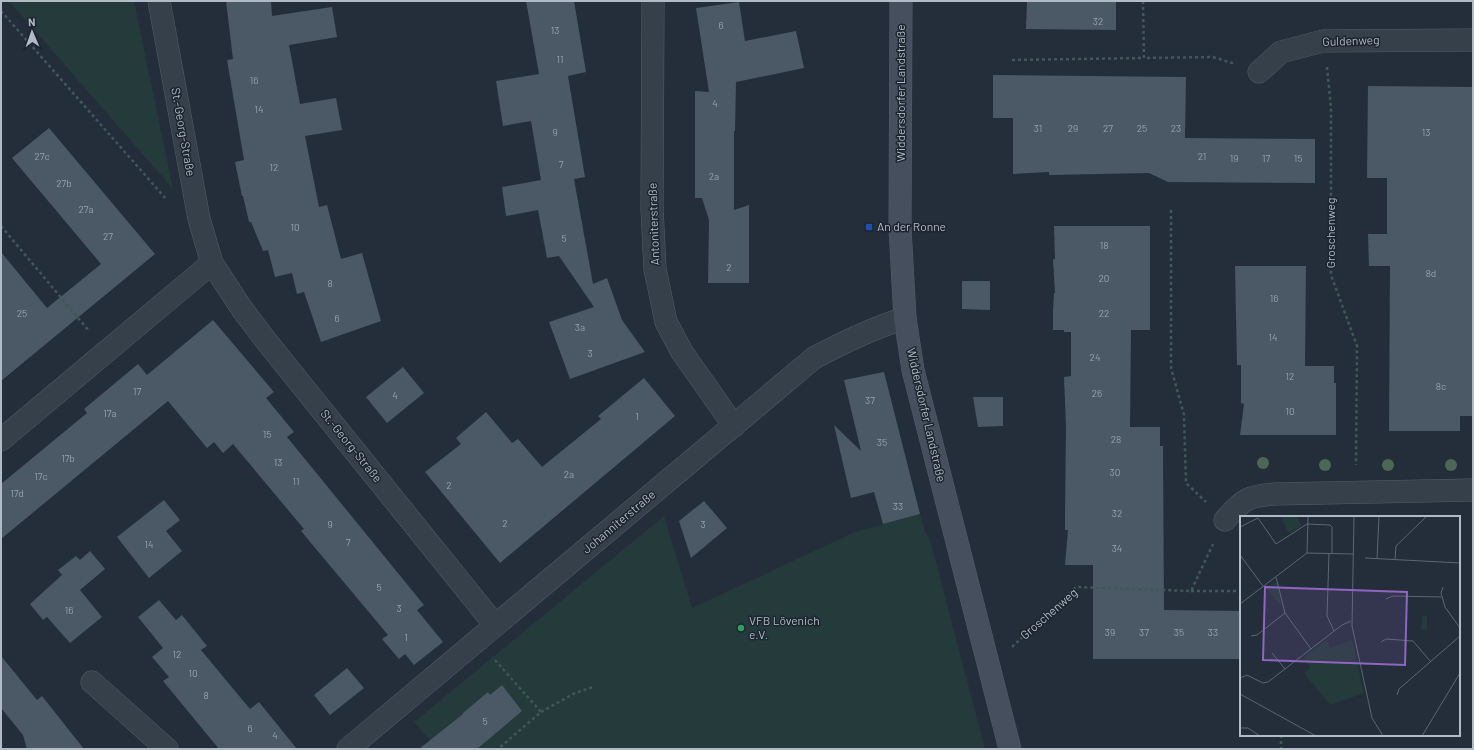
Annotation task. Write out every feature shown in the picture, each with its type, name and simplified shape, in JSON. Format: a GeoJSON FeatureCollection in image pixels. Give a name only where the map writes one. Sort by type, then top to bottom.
{"type":"FeatureCollection","features":[{"type":"Feature","properties":{"kind":"street","name":"St.-Georg-Straße"},"geometry":{"type":"LineString","coordinates":[[158,1],[199,219],[212,263],[242,309],[267,342],[496,625]]}},
{"type":"Feature","properties":{"kind":"street","name":"Antoniterstraße"},"geometry":{"type":"LineString","coordinates":[[652,1],[652,209],[655,270],[666,322],[682,352],[734,426]]}},
{"type":"Feature","properties":{"kind":"street","name":"Widdersdorfer Landstraße"},"geometry":{"type":"LineString","coordinates":[[901,1],[900,228],[905,318],[913,370],[1010,749]]}},
{"type":"Feature","properties":{"kind":"street","name":"Guldenweg"},"geometry":{"type":"LineString","coordinates":[[1260,72],[1281,52],[1324,40],[1473,40]]}},
{"type":"Feature","properties":{"kind":"street"},"geometry":{"type":"LineString","coordinates":[[1,440],[212,263]]}},
{"type":"Feature","properties":{"kind":"street","name":"Johanniterstraße"},"geometry":{"type":"LineString","coordinates":[[348,749],[814,358],[850,339],[885,324],[905,318]]}},
{"type":"Feature","properties":{"kind":"street"},"geometry":{"type":"LineString","coordinates":[[1225,520],[1239,504],[1256,496],[1276,494],[1473,490]]}},
{"type":"Feature","properties":{"kind":"street"},"geometry":{"type":"LineString","coordinates":[[92,682],[167,749]]}},
{"type":"Feature","properties":{"kind":"path"},"geometry":{"type":"LineString","coordinates":[[1143,1],[1144,58]]}},
{"type":"Feature","properties":{"kind":"path"},"geometry":{"type":"LineString","coordinates":[[1,11],[170,204]]}},
{"type":"Feature","properties":{"kind":"path","name":"Groschenweg"},"geometry":{"type":"LineString","coordinates":[[1324,40],[1331,108],[1331,275],[1357,346],[1356,493]]}},
{"type":"Feature","properties":{"kind":"path"},"geometry":{"type":"LineString","coordinates":[[1012,60],[1213,57],[1260,72]]}},
{"type":"Feature","properties":{"kind":"path"},"geometry":{"type":"LineString","coordinates":[[1171,210],[1171,368],[1184,415],[1186,483],[1225,520],[1191,591]]}},
{"type":"Feature","properties":{"kind":"path"},"geometry":{"type":"LineString","coordinates":[[1,226],[106,351]]}},
{"type":"Feature","properties":{"kind":"path","name":"Groschenweg"},"geometry":{"type":"LineString","coordinates":[[989,667],[1076,587],[1240,591]]}},
{"type":"Feature","properties":{"kind":"path"},"geometry":{"type":"LineString","coordinates":[[477,640],[541,712]]}},
{"type":"Feature","properties":{"kind":"path"},"geometry":{"type":"LineString","coordinates":[[498,749],[541,712],[575,693],[593,687]]}},
{"type":"Feature","properties":{"kind":"path"},"geometry":{"type":"LineString","coordinates":[[1281,736],[1281,749]]}},
{"type":"Feature","properties":{"kind":"green space"},"geometry":{"type":"Polygon","coordinates":[[[9,1],[134,1],[173,189],[9,1]]]}},
{"type":"Feature","properties":{"kind":"green space","name":"VFB Lövenich e.V."},"geometry":{"type":"Polygon","coordinates":[[[920,514],[926,535],[928,535],[933,551],[985,749],[437,749],[414,722],[664,516],[692,608],[855,532],[920,514]]]}},
{"type":"Feature","properties":{"kind":"building"},"geometry":{"type":"Polygon","coordinates":[[[226,1],[271,1],[272,16],[332,7],[337,37],[289,45],[300,104],[336,98],[342,130],[305,136],[319,207],[327,205],[341,259],[362,253],[381,321],[321,342],[304,292],[297,294],[292,273],[275,277],[268,250],[263,251],[251,222],[249,222],[235,162],[244,160],[227,60],[233,59],[226,1]]]}},
{"type":"Feature","properties":{"kind":"building"},"geometry":{"type":"Polygon","coordinates":[[[526,1],[574,1],[586,72],[568,76],[585,177],[574,179],[593,284],[607,278],[622,320],[645,352],[570,379],[549,322],[594,307],[559,256],[547,258],[538,210],[506,216],[502,187],[541,180],[531,121],[503,126],[496,81],[539,74],[526,1]]]}},
{"type":"Feature","properties":{"kind":"building"},"geometry":{"type":"Polygon","coordinates":[[[1027,1],[1116,1],[1116,30],[1026,29],[1027,1]]]}},
{"type":"Feature","properties":{"kind":"building"},"geometry":{"type":"Polygon","coordinates":[[[739,2],[745,41],[796,31],[804,68],[736,82],[734,131],[734,210],[749,205],[749,283],[708,283],[709,220],[702,198],[695,198],[695,91],[709,92],[696,8],[739,2]]]}},
{"type":"Feature","properties":{"kind":"building"},"geometry":{"type":"Polygon","coordinates":[[[993,75],[1186,77],[1185,138],[1315,139],[1315,183],[1168,182],[1149,173],[1049,175],[1049,172],[1013,174],[1013,118],[993,118],[993,75]]]}},
{"type":"Feature","properties":{"kind":"building"},"geometry":{"type":"Polygon","coordinates":[[[1368,86],[1473,87],[1473,416],[1460,416],[1460,431],[1389,431],[1390,266],[1369,266],[1368,234],[1387,234],[1387,178],[1367,178],[1368,86]]]}},
{"type":"Feature","properties":{"kind":"building"},"geometry":{"type":"Polygon","coordinates":[[[49,128],[155,254],[1,381],[1,252],[47,308],[101,264],[12,158],[49,128]]]}},
{"type":"Feature","properties":{"kind":"building"},"geometry":{"type":"Polygon","coordinates":[[[1054,226],[1150,226],[1150,330],[1131,330],[1130,427],[1160,427],[1160,446],[1163,446],[1164,610],[1240,611],[1240,659],[1093,659],[1093,565],[1065,565],[1068,530],[1065,530],[1066,427],[1064,377],[1071,376],[1071,332],[1064,332],[1064,330],[1053,330],[1055,293],[1053,259],[1055,259],[1054,226]]]}},
{"type":"Feature","properties":{"kind":"building"},"geometry":{"type":"Polygon","coordinates":[[[1235,266],[1306,266],[1305,366],[1334,366],[1334,383],[1336,383],[1336,435],[1240,435],[1244,404],[1241,403],[1241,365],[1237,365],[1235,266]]]}},
{"type":"Feature","properties":{"kind":"building"},"geometry":{"type":"Polygon","coordinates":[[[962,281],[990,281],[990,310],[962,309],[962,281]]]}},
{"type":"Feature","properties":{"kind":"building"},"geometry":{"type":"Polygon","coordinates":[[[213,320],[274,392],[266,398],[294,432],[287,437],[424,605],[417,610],[443,642],[414,665],[405,654],[399,659],[382,639],[388,635],[301,531],[304,529],[233,444],[223,453],[214,442],[207,448],[168,401],[1,539],[1,484],[87,413],[84,409],[138,364],[147,375],[213,320]]]}},
{"type":"Feature","properties":{"kind":"building"},"geometry":{"type":"Polygon","coordinates":[[[403,367],[424,393],[387,423],[366,397],[403,367]]]}},
{"type":"Feature","properties":{"kind":"building"},"geometry":{"type":"Polygon","coordinates":[[[884,372],[920,514],[883,524],[874,492],[851,498],[834,425],[861,451],[844,380],[884,372]]]}},
{"type":"Feature","properties":{"kind":"building"},"geometry":{"type":"Polygon","coordinates":[[[644,378],[675,416],[500,563],[425,472],[461,444],[456,438],[486,412],[512,443],[518,439],[542,467],[601,419],[598,416],[644,378]]]}},
{"type":"Feature","properties":{"kind":"building"},"geometry":{"type":"Polygon","coordinates":[[[973,397],[1003,397],[1003,426],[978,427],[973,397]]]}},
{"type":"Feature","properties":{"kind":"building"},"geometry":{"type":"Polygon","coordinates":[[[164,500],[180,520],[166,531],[182,551],[149,578],[117,537],[164,500]]]}},
{"type":"Feature","properties":{"kind":"building"},"geometry":{"type":"Polygon","coordinates":[[[704,501],[727,528],[691,558],[679,521],[704,501]]]}},
{"type":"Feature","properties":{"kind":"building"},"geometry":{"type":"Polygon","coordinates":[[[90,551],[105,569],[80,590],[102,617],[70,643],[47,617],[43,620],[30,604],[62,575],[58,570],[76,556],[80,560],[90,551]]]}},
{"type":"Feature","properties":{"kind":"building"},"geometry":{"type":"Polygon","coordinates":[[[159,600],[176,620],[182,615],[207,646],[201,650],[250,709],[259,702],[297,749],[219,749],[163,681],[169,677],[152,657],[163,648],[138,617],[159,600]]]}},
{"type":"Feature","properties":{"kind":"building"},"geometry":{"type":"Polygon","coordinates":[[[1,656],[37,700],[42,696],[84,749],[27,749],[23,735],[1,708],[1,656]]]}},
{"type":"Feature","properties":{"kind":"building"},"geometry":{"type":"Polygon","coordinates":[[[347,668],[364,688],[330,715],[314,695],[347,668]]]}},
{"type":"Feature","properties":{"kind":"building"},"geometry":{"type":"Polygon","coordinates":[[[502,685],[522,711],[477,749],[419,749],[488,692],[490,695],[502,685]]]}},
{"type":"Feature","properties":{"kind":"place","name":"An der Ronne"},"geometry":{"type":"Point","coordinates":[869,227]}},
{"type":"Feature","properties":{"kind":"place","name":"VFB Lövenich e.V."},"geometry":{"type":"Point","coordinates":[741,628]}}]}
